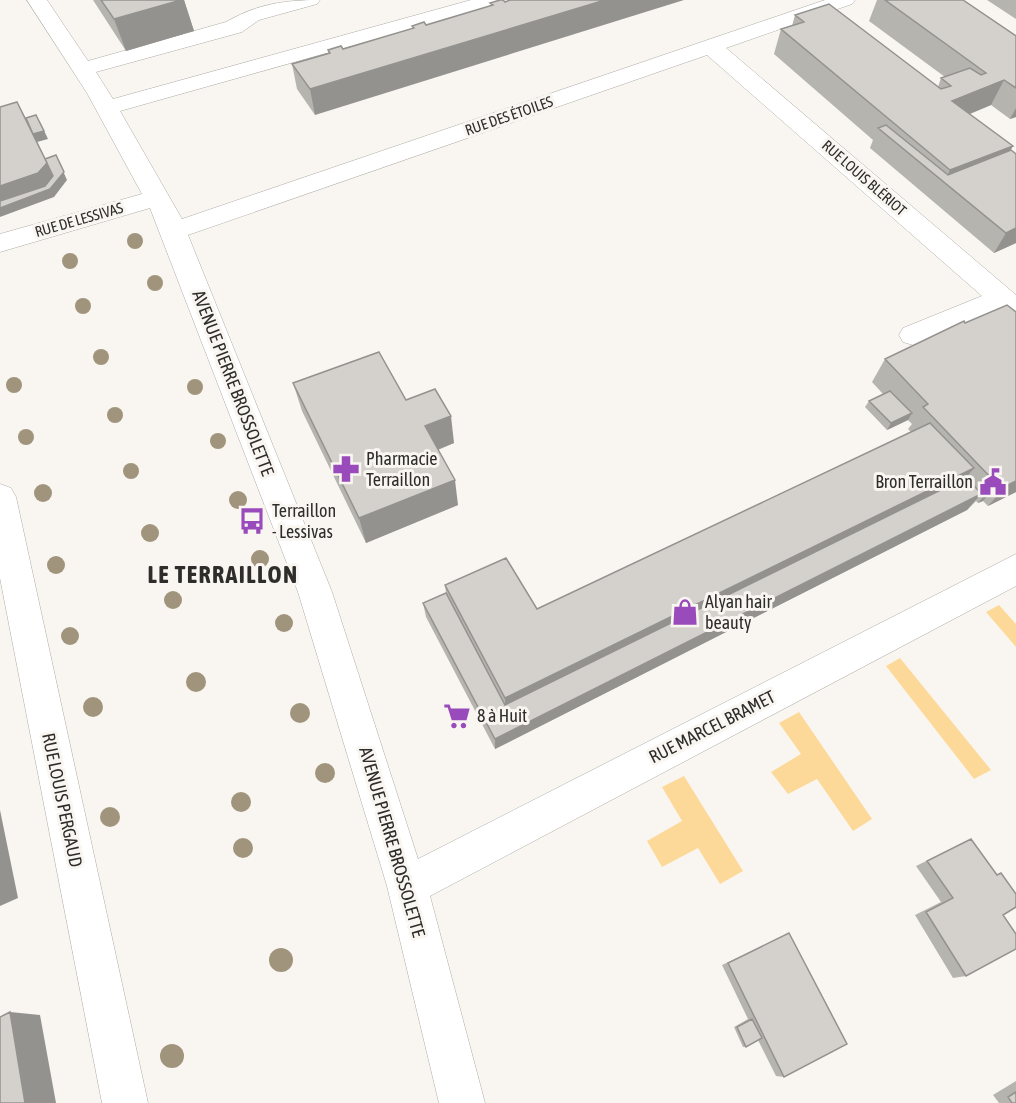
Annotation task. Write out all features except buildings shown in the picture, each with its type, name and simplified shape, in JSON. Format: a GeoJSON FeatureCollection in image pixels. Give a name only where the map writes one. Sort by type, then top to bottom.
{"type":"FeatureCollection","features":[{"type":"Feature","properties":{"kind":"street","name":"AVENUE PIERRE BROSSOLETTE"},"geometry":{"type":"LineString","coordinates":[[37,0],[106,108],[173,231],[315,592],[407,886],[462,1103]]}},
{"type":"Feature","properties":{"kind":"street"},"geometry":{"type":"LineString","coordinates":[[82,69],[234,27],[252,16],[310,0]]}},
{"type":"Feature","properties":{"kind":"street"},"geometry":{"type":"LineString","coordinates":[[106,108],[494,0]]}},
{"type":"Feature","properties":{"kind":"street","name":"RUE DES ÉTOILES"},"geometry":{"type":"LineString","coordinates":[[173,231],[845,0]]}},
{"type":"Feature","properties":{"kind":"street","name":"RUE LOUIS BLÉRIOT"},"geometry":{"type":"LineString","coordinates":[[711,47],[1009,304]]}},
{"type":"Feature","properties":{"kind":"street","name":"RUE DE LESSIVAS"},"geometry":{"type":"LineString","coordinates":[[0,243],[157,198]]}},
{"type":"Feature","properties":{"kind":"street"},"geometry":{"type":"LineString","coordinates":[[913,335],[1009,304]]}},
{"type":"Feature","properties":{"kind":"street","name":"RUE LOUIS PERGAUD"},"geometry":{"type":"LineString","coordinates":[[0,497],[125,1103]]}},
{"type":"Feature","properties":{"kind":"street","name":"RUE MARCEL BRAMET"},"geometry":{"type":"LineString","coordinates":[[407,886],[1016,569]]}},
{"type":"Feature","properties":{"kind":"shaded area"},"geometry":{"type":"Polygon","coordinates":[[[999,605],[1016,624],[1016,647],[986,612],[999,605]]]}},
{"type":"Feature","properties":{"kind":"shaded area"},"geometry":{"type":"Polygon","coordinates":[[[900,658],[991,770],[974,779],[886,666],[900,658]]]}},
{"type":"Feature","properties":{"kind":"shaded area"},"geometry":{"type":"Polygon","coordinates":[[[799,712],[872,819],[853,831],[817,779],[788,794],[771,772],[801,754],[779,723],[799,712]]]}},
{"type":"Feature","properties":{"kind":"shaded area"},"geometry":{"type":"Polygon","coordinates":[[[684,776],[743,871],[720,884],[698,848],[662,867],[647,841],[682,821],[662,787],[684,776]]]}},
{"type":"Feature","properties":{"kind":"place","name":"Pharmacie Terraillon"},"geometry":{"type":"Point","coordinates":[346,469]}},
{"type":"Feature","properties":{"kind":"place","name":"Bron Terraillon"},"geometry":{"type":"Point","coordinates":[993,482]}},
{"type":"Feature","properties":{"kind":"place","name":"Terraillon - Lessivas"},"geometry":{"type":"Point","coordinates":[252,521]}},
{"type":"Feature","properties":{"kind":"place","name":"Alyan hair beauty"},"geometry":{"type":"Point","coordinates":[685,612]}},
{"type":"Feature","properties":{"kind":"place","name":"8 à Huit"},"geometry":{"type":"Point","coordinates":[457,716]}},
{"type":"Feature","properties":{"kind":"district","name":"LE TERRAILLON"},"geometry":{"type":"Point","coordinates":[223,575]}}]}
